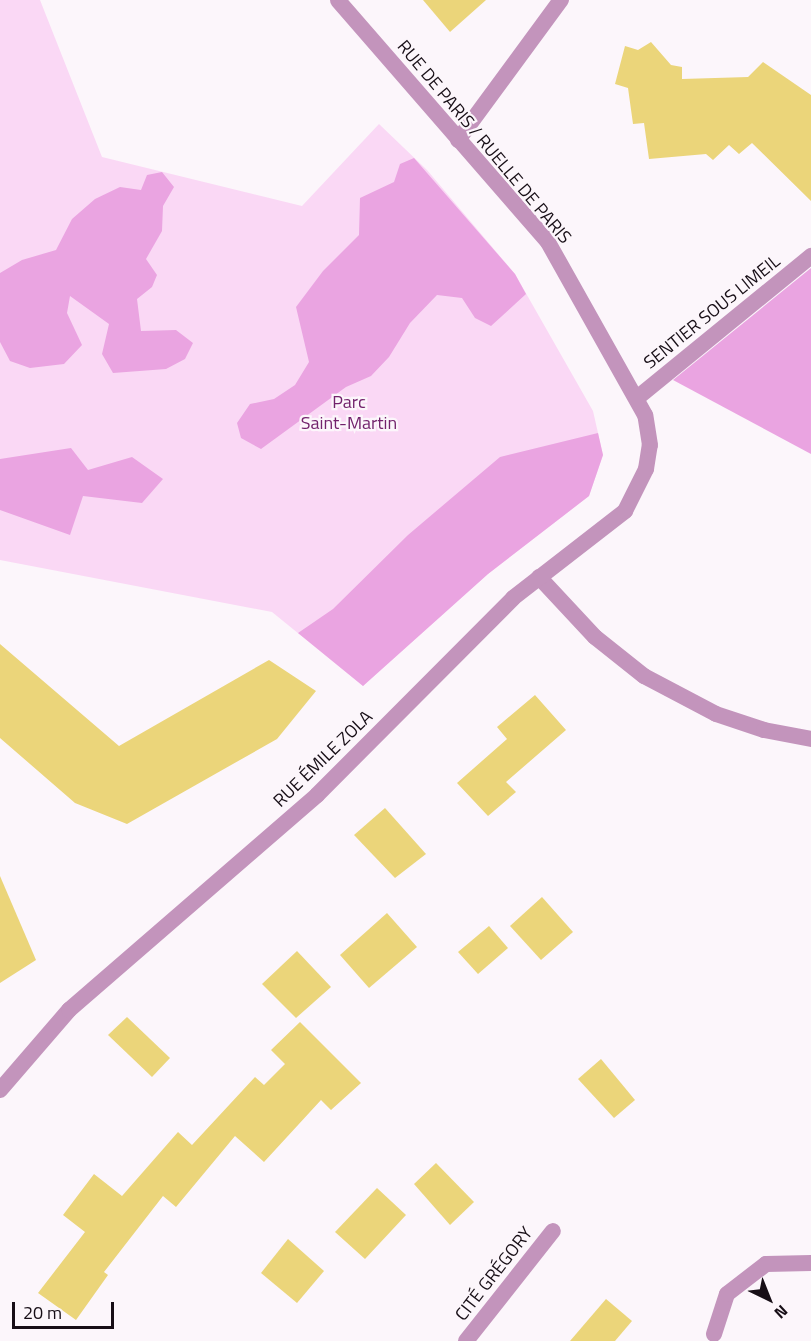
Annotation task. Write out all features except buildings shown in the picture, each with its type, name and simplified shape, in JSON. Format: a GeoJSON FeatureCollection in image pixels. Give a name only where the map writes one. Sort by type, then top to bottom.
{"type":"FeatureCollection","features":[{"type":"Feature","properties":{"kind":"street","name":"RUE DE PARIS / RUELLE DE PARIS"},"geometry":{"type":"LineString","coordinates":[[338,0],[548,242],[637,398],[645,415],[650,445]]}},
{"type":"Feature","properties":{"kind":"street"},"geometry":{"type":"LineString","coordinates":[[458,140],[561,0]]}},
{"type":"Feature","properties":{"kind":"street","name":"SENTIER SOUS LIMEIL"},"geometry":{"type":"LineString","coordinates":[[637,398],[811,256]]}},
{"type":"Feature","properties":{"kind":"street","name":"RUE ÉMILE ZOLA"},"geometry":{"type":"LineString","coordinates":[[1,1087],[69,1010],[317,795],[513,598],[625,511],[646,469],[650,445]]}},
{"type":"Feature","properties":{"kind":"street"},"geometry":{"type":"LineString","coordinates":[[539,577],[595,638],[644,676],[716,714],[764,730],[811,739]]}},
{"type":"Feature","properties":{"kind":"street","name":"CITÉ GRÉGORY"},"geometry":{"type":"LineString","coordinates":[[466,1341],[553,1232]]}},
{"type":"Feature","properties":{"kind":"street"},"geometry":{"type":"LineString","coordinates":[[714,1334],[727,1294],[766,1264],[811,1263]]}},
{"type":"Feature","properties":{"kind":"green space","name":"Parc Saint-Martin"},"geometry":{"type":"Polygon","coordinates":[[[0,0],[40,0],[102,157],[302,206],[379,124],[427,170],[515,274],[593,411],[603,455],[589,496],[488,574],[363,686],[272,612],[0,560],[0,0]]]}},
{"type":"Feature","properties":{"kind":"shaded area"},"geometry":{"type":"Polygon","coordinates":[[[414,158],[515,274],[526,294],[491,326],[475,318],[462,298],[437,295],[410,323],[389,357],[371,376],[346,387],[261,449],[241,438],[237,423],[250,404],[274,399],[295,385],[309,362],[296,307],[323,271],[359,235],[360,198],[394,182],[400,164],[414,158]]]}},
{"type":"Feature","properties":{"kind":"shaded area"},"geometry":{"type":"Polygon","coordinates":[[[162,172],[174,187],[163,206],[162,231],[146,259],[157,275],[152,287],[137,299],[141,331],[176,330],[193,343],[185,359],[166,369],[113,373],[102,354],[109,324],[70,296],[67,313],[82,345],[64,364],[30,368],[10,361],[0,342],[0,273],[22,260],[56,250],[72,219],[95,199],[120,187],[141,190],[147,175],[162,172]]]}},
{"type":"Feature","properties":{"kind":"shaded area"},"geometry":{"type":"Polygon","coordinates":[[[811,268],[811,454],[673,380],[811,268]]]}},
{"type":"Feature","properties":{"kind":"shaded area"},"geometry":{"type":"Polygon","coordinates":[[[598,433],[603,455],[589,496],[488,574],[363,686],[298,633],[333,609],[408,535],[500,457],[598,433]]]}},
{"type":"Feature","properties":{"kind":"shaded area"},"geometry":{"type":"Polygon","coordinates":[[[71,448],[88,470],[132,457],[163,479],[142,503],[83,496],[70,535],[0,510],[0,459],[71,448]]]}}]}
